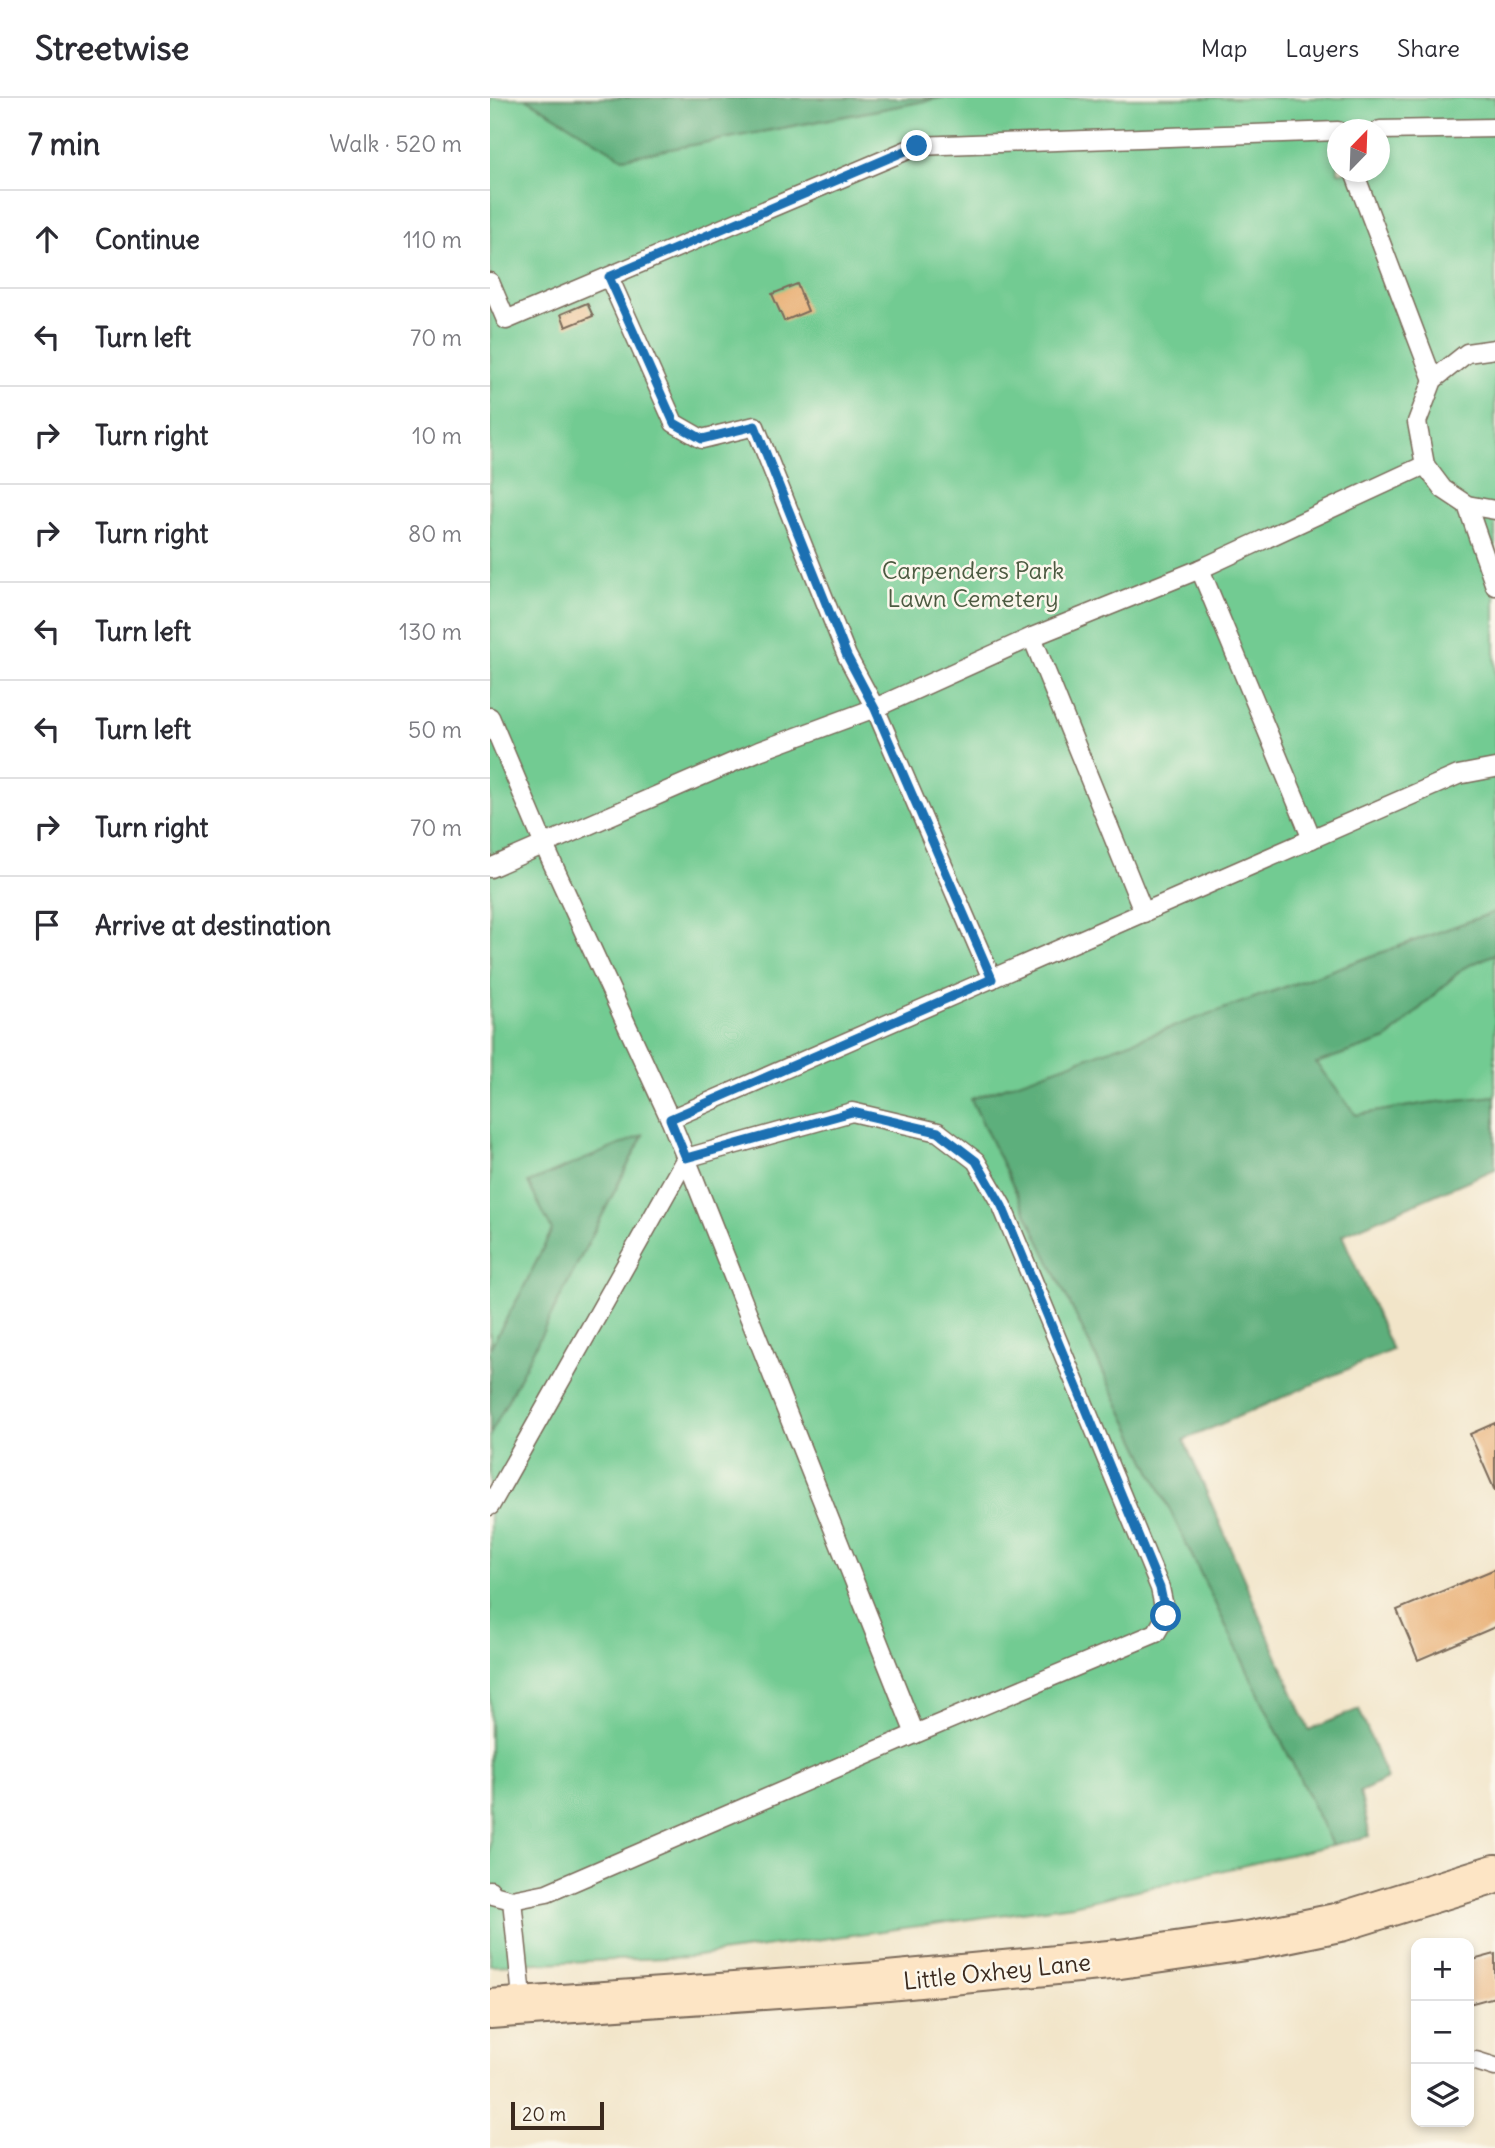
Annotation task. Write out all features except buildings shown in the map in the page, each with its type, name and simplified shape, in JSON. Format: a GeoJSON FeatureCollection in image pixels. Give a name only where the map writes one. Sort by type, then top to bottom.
{"type":"FeatureCollection","features":[{"type":"Feature","properties":{"kind":"main road","name":"Little Oxhey Lane"},"geometry":{"type":"LineString","coordinates":[[507,2008],[877,1982],[1120,1959],[1252,1940],[1340,1922],[1495,1874]]}},
{"type":"Feature","properties":{"kind":"lane"},"geometry":{"type":"LineString","coordinates":[[1390,130],[1495,128]]}},
{"type":"Feature","properties":{"kind":"lane"},"geometry":{"type":"LineString","coordinates":[[490,282],[506,320],[917,146],[1327,131]]}},
{"type":"Feature","properties":{"kind":"lane"},"geometry":{"type":"LineString","coordinates":[[1358,182],[1433,380]]}},
{"type":"Feature","properties":{"kind":"lane"},"geometry":{"type":"LineString","coordinates":[[609,277],[674,423],[702,439],[755,426],[847,656],[875,709],[992,979]]}},
{"type":"Feature","properties":{"kind":"lane"},"geometry":{"type":"LineString","coordinates":[[1495,349],[1467,353],[1433,380],[1417,422],[1425,465],[1443,489],[1467,505],[1495,510]]}},
{"type":"Feature","properties":{"kind":"lane"},"geometry":{"type":"LineString","coordinates":[[490,868],[759,751],[875,709],[1032,637],[1200,569],[1425,465]]}},
{"type":"Feature","properties":{"kind":"lane"},"geometry":{"type":"LineString","coordinates":[[1467,505],[1495,586]]}},
{"type":"Feature","properties":{"kind":"lane"},"geometry":{"type":"LineString","coordinates":[[1200,569],[1312,839]]}},
{"type":"Feature","properties":{"kind":"lane"},"geometry":{"type":"LineString","coordinates":[[1032,637],[1144,913]]}},
{"type":"Feature","properties":{"kind":"lane"},"geometry":{"type":"LineString","coordinates":[[490,717],[544,845],[670,1119],[915,1734]]}},
{"type":"Feature","properties":{"kind":"lane"},"geometry":{"type":"LineString","coordinates":[[670,1119],[1458,775],[1495,768]]}},
{"type":"Feature","properties":{"kind":"lane"},"geometry":{"type":"LineString","coordinates":[[490,1506],[686,1158],[852,1112],[938,1132],[976,1161],[1002,1206],[1160,1588],[1166,1616],[1156,1633],[547,1893],[512,1900],[493,1895],[490,1890]]}},
{"type":"Feature","properties":{"kind":"lane"},"geometry":{"type":"LineString","coordinates":[[507,2008],[512,1900]]}},
{"type":"Feature","properties":{"kind":"lane"},"geometry":{"type":"LineString","coordinates":[[1476,2061],[1495,2067]]}},
{"type":"Feature","properties":{"kind":"green space","name":"Carpenders Park Lawn Cemetery"},"geometry":{"type":"Polygon","coordinates":[[[490,98],[526,98],[623,158],[941,98],[1495,98],[1495,912],[971,1099],[1332,1845],[1073,1905],[690,1957],[490,1965],[490,1435],[643,1136],[552,1230],[490,1348],[490,98]]]}},
{"type":"Feature","properties":{"kind":"green space"},"geometry":{"type":"Polygon","coordinates":[[[526,98],[941,98],[623,158],[526,98]]]}},
{"type":"Feature","properties":{"kind":"green space"},"geometry":{"type":"Polygon","coordinates":[[[1495,912],[1495,954],[1463,968],[1387,1039],[1316,1063],[1356,1115],[1428,1103],[1495,1096],[1495,1169],[1342,1235],[1392,1350],[1184,1440],[1309,1730],[1359,1709],[1387,1779],[1360,1792],[1370,1836],[1332,1845],[971,1099],[1495,912]]]}},
{"type":"Feature","properties":{"kind":"green space"},"geometry":{"type":"Polygon","coordinates":[[[1495,954],[1495,1096],[1428,1103],[1356,1115],[1316,1063],[1387,1039],[1463,968],[1495,954]]]}},
{"type":"Feature","properties":{"kind":"green space"},"geometry":{"type":"Polygon","coordinates":[[[643,1135],[490,1435],[490,1348],[552,1230],[528,1183],[643,1135]]]}},
{"type":"Feature","properties":{"kind":"route"},"geometry":{"type":"LineString","coordinates":[[917,146],[609,277],[674,423],[702,439],[755,426],[847,656],[875,709],[992,979],[670,1119],[686,1158],[852,1112],[938,1132],[976,1161],[1002,1206],[1160,1588],[1166,1616]]}}]}
